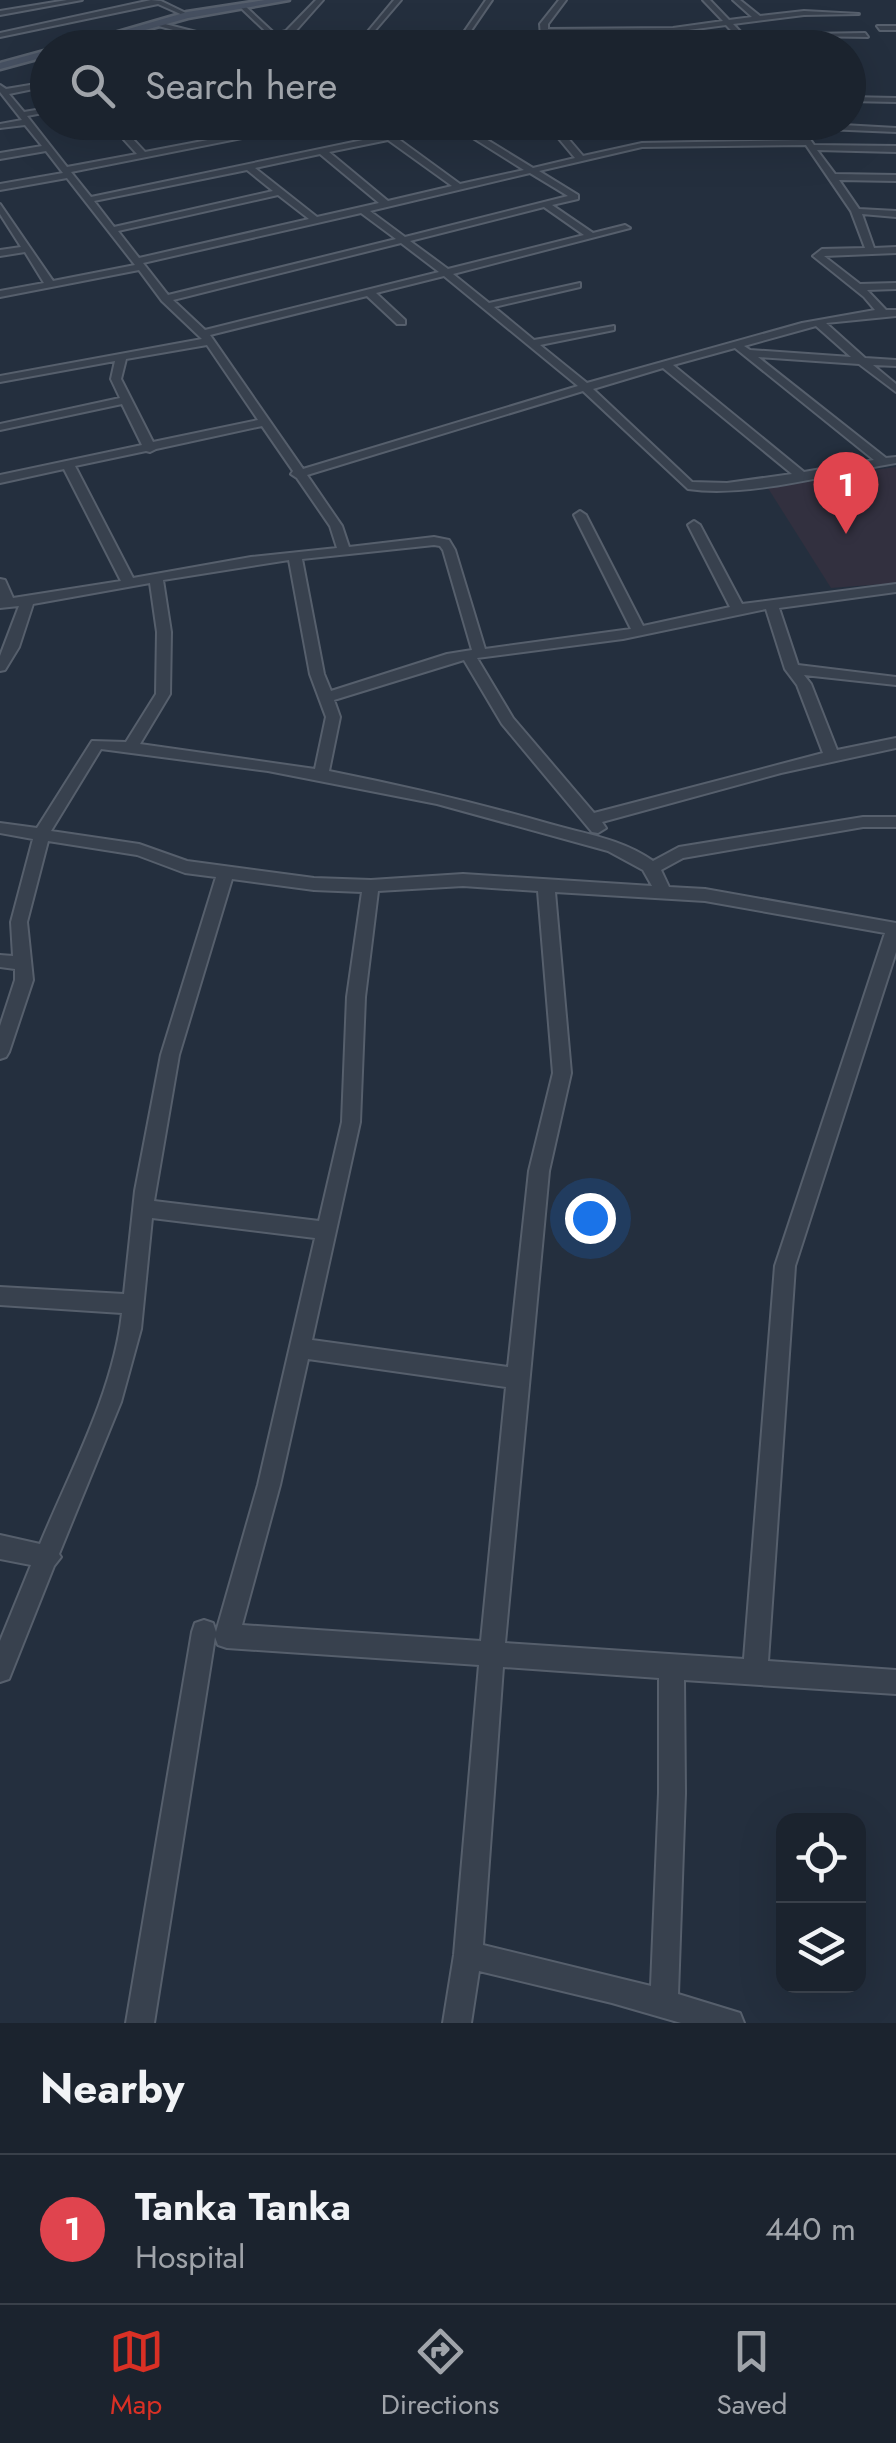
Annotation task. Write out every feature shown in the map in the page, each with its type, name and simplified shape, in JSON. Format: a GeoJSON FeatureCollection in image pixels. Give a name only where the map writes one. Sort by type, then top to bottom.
{"type":"FeatureCollection","features":[{"type":"Feature","properties":{"kind":"street"},"geometry":{"type":"LineString","coordinates":[[0,13],[72,0]]}},
{"type":"Feature","properties":{"kind":"street"},"geometry":{"type":"LineString","coordinates":[[135,30],[256,2],[284,0]]}},
{"type":"Feature","properties":{"kind":"street"},"geometry":{"type":"LineString","coordinates":[[292,30],[320,0]]}},
{"type":"Feature","properties":{"kind":"street"},"geometry":{"type":"LineString","coordinates":[[371,30],[398,0]]}},
{"type":"Feature","properties":{"kind":"street"},"geometry":{"type":"LineString","coordinates":[[467,30],[489,0]]}},
{"type":"Feature","properties":{"kind":"street"},"geometry":{"type":"LineString","coordinates":[[545,30],[544,24],[562,0]]}},
{"type":"Feature","properties":{"kind":"street"},"geometry":{"type":"LineString","coordinates":[[706,0],[737,30]]}},
{"type":"Feature","properties":{"kind":"street"},"geometry":{"type":"LineString","coordinates":[[736,0],[758,18]]}},
{"type":"Feature","properties":{"kind":"street"},"geometry":{"type":"LineString","coordinates":[[0,35],[157,1],[187,16]]}},
{"type":"Feature","properties":{"kind":"street"},"geometry":{"type":"LineString","coordinates":[[243,7],[267,30]]}},
{"type":"Feature","properties":{"kind":"street"},"geometry":{"type":"LineString","coordinates":[[673,30],[787,14],[856,14]]}},
{"type":"Feature","properties":{"kind":"street"},"geometry":{"type":"LineString","coordinates":[[787,14],[802,30]]}},
{"type":"Feature","properties":{"kind":"street"},"geometry":{"type":"LineString","coordinates":[[154,25],[160,30]]}},
{"type":"Feature","properties":{"kind":"street"},"geometry":{"type":"LineString","coordinates":[[154,25],[175,30]]}},
{"type":"Feature","properties":{"kind":"street"},"geometry":{"type":"LineString","coordinates":[[880,28],[896,28]]}},
{"type":"Feature","properties":{"kind":"street"},"geometry":{"type":"LineString","coordinates":[[0,66],[30,58]]}},
{"type":"Feature","properties":{"kind":"street"},"geometry":{"type":"LineString","coordinates":[[30,88],[3,94],[30,127]]}},
{"type":"Feature","properties":{"kind":"street"},"geometry":{"type":"LineString","coordinates":[[866,98],[896,100]]}},
{"type":"Feature","properties":{"kind":"street"},"geometry":{"type":"LineString","coordinates":[[0,126],[30,117]]}},
{"type":"Feature","properties":{"kind":"street"},"geometry":{"type":"LineString","coordinates":[[866,128],[896,130]]}},
{"type":"Feature","properties":{"kind":"street"},"geometry":{"type":"LineString","coordinates":[[41,140],[166,299],[206,338],[296,474],[336,526],[343,548]]}},
{"type":"Feature","properties":{"kind":"street"},"geometry":{"type":"LineString","coordinates":[[129,140],[143,155]]}},
{"type":"Feature","properties":{"kind":"street"},"geometry":{"type":"LineString","coordinates":[[0,187],[226,140]]}},
{"type":"Feature","properties":{"kind":"street"},"geometry":{"type":"LineString","coordinates":[[272,140],[289,158]]}},
{"type":"Feature","properties":{"kind":"street"},"geometry":{"type":"LineString","coordinates":[[88,200],[381,140]]}},
{"type":"Feature","properties":{"kind":"street"},"geometry":{"type":"LineString","coordinates":[[394,140],[458,187]]}},
{"type":"Feature","properties":{"kind":"street"},"geometry":{"type":"LineString","coordinates":[[166,299],[575,197],[485,140]]}},
{"type":"Feature","properties":{"kind":"street"},"geometry":{"type":"LineString","coordinates":[[563,140],[578,158]]}},
{"type":"Feature","properties":{"kind":"street"},"geometry":{"type":"LineString","coordinates":[[807,140],[856,211],[870,250]]}},
{"type":"Feature","properties":{"kind":"street"},"geometry":{"type":"LineString","coordinates":[[0,294],[642,145],[896,149]]}},
{"type":"Feature","properties":{"kind":"street"},"geometry":{"type":"LineString","coordinates":[[0,156],[47,148]]}},
{"type":"Feature","properties":{"kind":"street"},"geometry":{"type":"LineString","coordinates":[[323,152],[386,204]]}},
{"type":"Feature","properties":{"kind":"street"},"geometry":{"type":"LineString","coordinates":[[249,167],[315,220]]}},
{"type":"Feature","properties":{"kind":"street"},"geometry":{"type":"LineString","coordinates":[[834,178],[896,178]]}},
{"type":"Feature","properties":{"kind":"street"},"geometry":{"type":"LineString","coordinates":[[111,230],[280,192]]}},
{"type":"Feature","properties":{"kind":"street"},"geometry":{"type":"LineString","coordinates":[[546,205],[591,236]]}},
{"type":"Feature","properties":{"kind":"street"},"geometry":{"type":"LineString","coordinates":[[362,209],[584,386],[694,488],[890,461]]}},
{"type":"Feature","properties":{"kind":"street"},"geometry":{"type":"LineString","coordinates":[[856,211],[896,214]]}},
{"type":"Feature","properties":{"kind":"street"},"geometry":{"type":"LineString","coordinates":[[2,214],[50,284]]}},
{"type":"Feature","properties":{"kind":"street"},"geometry":{"type":"LineString","coordinates":[[0,379],[206,338],[444,271],[625,228]]}},
{"type":"Feature","properties":{"kind":"street"},"geometry":{"type":"LineString","coordinates":[[0,253],[27,250]]}},
{"type":"Feature","properties":{"kind":"street"},"geometry":{"type":"LineString","coordinates":[[882,312],[858,287],[818,256],[822,252],[896,250]]}},
{"type":"Feature","properties":{"kind":"street"},"geometry":{"type":"LineString","coordinates":[[487,306],[577,285]]}},
{"type":"Feature","properties":{"kind":"street"},"geometry":{"type":"LineString","coordinates":[[858,287],[896,286]]}},
{"type":"Feature","properties":{"kind":"street"},"geometry":{"type":"LineString","coordinates":[[369,292],[401,322]]}},
{"type":"Feature","properties":{"kind":"street"},"geometry":{"type":"LineString","coordinates":[[296,474],[665,364],[742,349],[819,323],[896,313]]}},
{"type":"Feature","properties":{"kind":"street"},"geometry":{"type":"LineString","coordinates":[[819,323],[842,340],[859,362],[896,390]]}},
{"type":"Feature","properties":{"kind":"street"},"geometry":{"type":"LineString","coordinates":[[532,343],[610,328]]}},
{"type":"Feature","properties":{"kind":"street"},"geometry":{"type":"LineString","coordinates":[[742,349],[859,362],[896,362]]}},
{"type":"Feature","properties":{"kind":"street"},"geometry":{"type":"LineString","coordinates":[[742,349],[890,461]]}},
{"type":"Feature","properties":{"kind":"street"},"geometry":{"type":"LineString","coordinates":[[122,356],[116,379],[150,448]]}},
{"type":"Feature","properties":{"kind":"street"},"geometry":{"type":"LineString","coordinates":[[665,364],[800,475]]}},
{"type":"Feature","properties":{"kind":"street"},"geometry":{"type":"LineString","coordinates":[[0,427],[124,400]]}},
{"type":"Feature","properties":{"kind":"street"},"geometry":{"type":"LineString","coordinates":[[0,479],[263,422]]}},
{"type":"Feature","properties":{"kind":"street"},"geometry":{"type":"LineString","coordinates":[[68,466],[129,584]]}},
{"type":"Feature","properties":{"kind":"street"},"geometry":{"type":"LineString","coordinates":[[580,515],[638,630]]}},
{"type":"Feature","properties":{"kind":"street"},"geometry":{"type":"LineString","coordinates":[[694,525],[738,609]]}},
{"type":"Feature","properties":{"kind":"street"},"geometry":{"type":"LineString","coordinates":[[0,583],[4,603],[27,601],[343,548],[445,543],[474,653],[507,721],[592,819],[606,841]]}},
{"type":"Feature","properties":{"kind":"street"},"geometry":{"type":"LineString","coordinates":[[295,556],[317,674],[328,696],[332,717],[321,774]]}},
{"type":"Feature","properties":{"kind":"street"},"geometry":{"type":"LineString","coordinates":[[130,748],[163,694],[164,632],[156,578]]}},
{"type":"Feature","properties":{"kind":"street"},"geometry":{"type":"LineString","coordinates":[[328,696],[474,653],[638,630],[770,604],[896,588]]}},
{"type":"Feature","properties":{"kind":"street"},"geometry":{"type":"LineString","coordinates":[[0,668],[12,648],[27,601]]}},
{"type":"Feature","properties":{"kind":"street"},"geometry":{"type":"LineString","coordinates":[[770,604],[792,669],[804,684],[831,754]]}},
{"type":"Feature","properties":{"kind":"street"},"geometry":{"type":"LineString","coordinates":[[792,669],[896,681]]}},
{"type":"Feature","properties":{"kind":"street"},"geometry":{"type":"LineString","coordinates":[[592,819],[831,754],[896,743]]}},
{"type":"Feature","properties":{"kind":"street"},"geometry":{"type":"LineString","coordinates":[[0,1052],[24,980],[19,922],[42,833],[96,744],[321,774],[456,801],[559,832],[606,841],[652,868],[663,892]]}},
{"type":"Feature","properties":{"kind":"street"},"geometry":{"type":"LineString","coordinates":[[652,868],[680,853],[862,822],[896,822]]}},
{"type":"Feature","properties":{"kind":"street"},"geometry":{"type":"LineString","coordinates":[[0,828],[139,850],[185,867],[314,884],[370,886],[463,880],[704,895],[896,929],[785,1266],[755,1670]]}},
{"type":"Feature","properties":{"kind":"street"},"geometry":{"type":"LineString","coordinates":[[0,1670],[110,1402],[131,1329],[144,1208],[170,1055],[226,871]]}},
{"type":"Feature","properties":{"kind":"street"},"geometry":{"type":"LineString","coordinates":[[457,2023],[468,1955],[517,1378],[539,1171],[562,1074],[546,884]]}},
{"type":"Feature","properties":{"kind":"street"},"geometry":{"type":"LineString","coordinates":[[370,886],[356,997],[352,1122],[269,1485],[227,1636],[896,1682]]}},
{"type":"Feature","properties":{"kind":"street"},"geometry":{"type":"LineString","coordinates":[[0,961],[22,963]]}},
{"type":"Feature","properties":{"kind":"street"},"geometry":{"type":"LineString","coordinates":[[144,1208],[328,1231]]}},
{"type":"Feature","properties":{"kind":"street"},"geometry":{"type":"LineString","coordinates":[[0,1296],[134,1304]]}},
{"type":"Feature","properties":{"kind":"street"},"geometry":{"type":"LineString","coordinates":[[300,1348],[517,1378]]}},
{"type":"Feature","properties":{"kind":"street"},"geometry":{"type":"LineString","coordinates":[[0,1547],[49,1557]]}},
{"type":"Feature","properties":{"kind":"street"},"geometry":{"type":"LineString","coordinates":[[140,2023],[204,1632]]}},
{"type":"Feature","properties":{"kind":"street"},"geometry":{"type":"LineString","coordinates":[[664,2004],[667,1858],[675,1747],[671,1666]]}},
{"type":"Feature","properties":{"kind":"street"},"geometry":{"type":"LineString","coordinates":[[468,1955],[730,2023]]}},
{"type":"Feature","properties":{"kind":"shaded area"},"geometry":{"type":"Polygon","coordinates":[[[896,467],[896,583],[831,588],[766,485],[896,467]]]}},
{"type":"Feature","properties":{"kind":"place","name":"Tanka Tanka"},"geometry":{"type":"Point","coordinates":[846,534]}}]}
